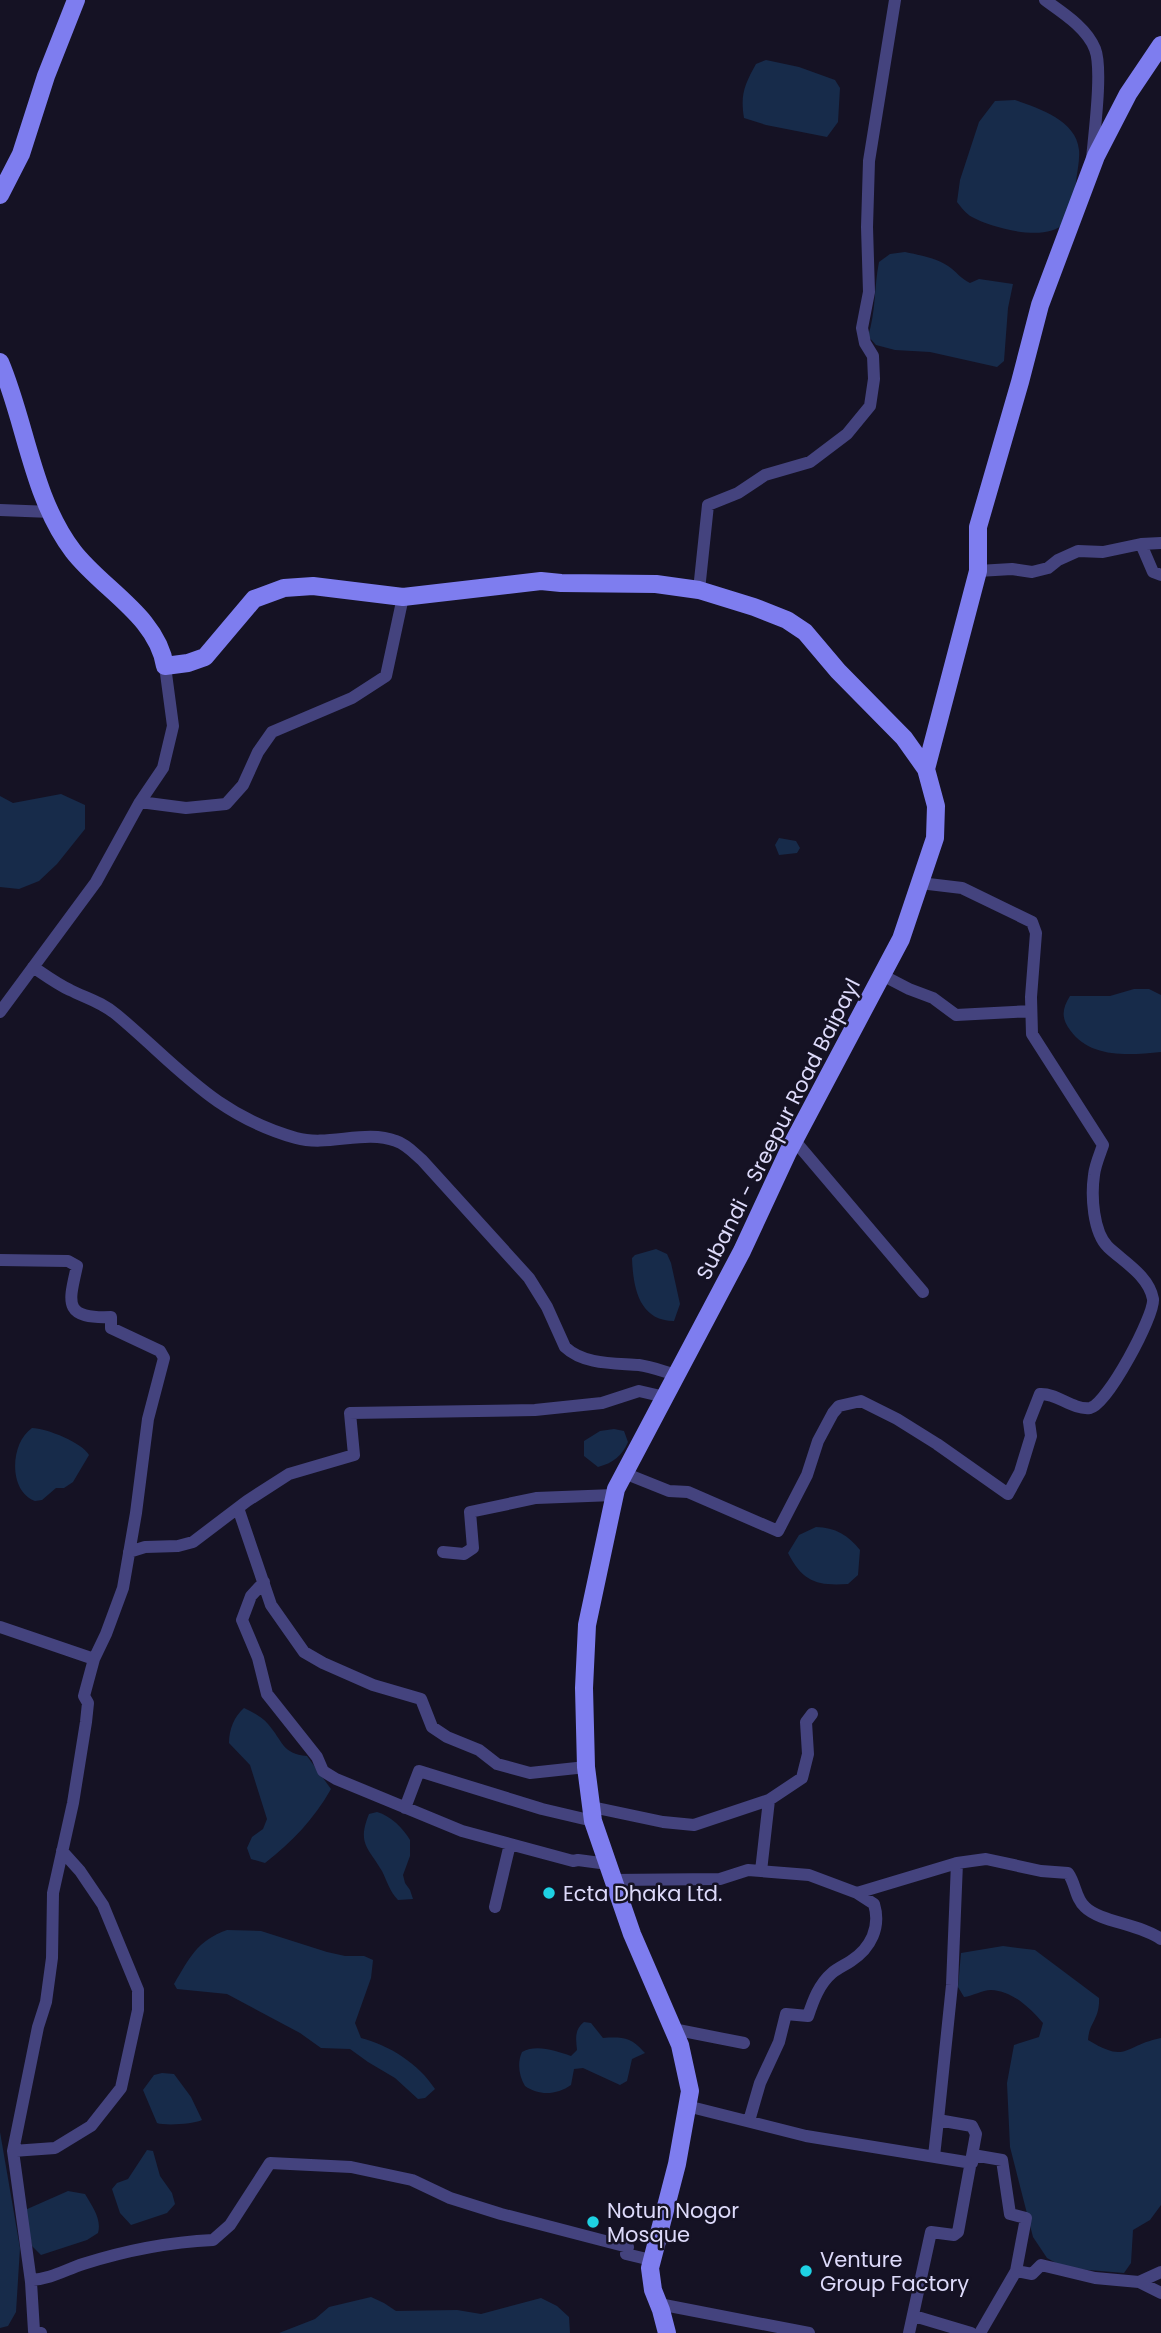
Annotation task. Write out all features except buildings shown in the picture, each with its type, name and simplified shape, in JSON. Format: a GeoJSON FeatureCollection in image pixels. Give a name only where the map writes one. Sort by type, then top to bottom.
{"type":"FeatureCollection","features":[{"type":"Feature","properties":{"kind":"street"},"geometry":{"type":"LineString","coordinates":[[0,195],[21,154],[46,76],[76,0]]}},
{"type":"Feature","properties":{"kind":"street"},"geometry":{"type":"LineString","coordinates":[[699,590],[708,505],[738,493],[765,475],[810,462],[846,434],[870,406],[874,379],[873,356],[865,343],[862,328],[869,292],[869,161],[895,0]]}},
{"type":"Feature","properties":{"kind":"street"},"geometry":{"type":"LineString","coordinates":[[1045,0],[1086,34],[1095,48],[1099,66],[1091,169]]}},
{"type":"Feature","properties":{"kind":"street"},"geometry":{"type":"LineString","coordinates":[[926,769],[978,572],[978,527],[1040,305],[1091,169],[1128,94],[1161,45]]}},
{"type":"Feature","properties":{"kind":"street"},"geometry":{"type":"LineString","coordinates":[[0,362],[51,512],[73,551],[152,631],[164,656],[173,726],[163,768],[140,802],[96,882],[0,1012]]}},
{"type":"Feature","properties":{"kind":"street"},"geometry":{"type":"LineString","coordinates":[[0,510],[51,512]]}},
{"type":"Feature","properties":{"kind":"street"},"geometry":{"type":"LineString","coordinates":[[978,572],[1012,569],[1032,572],[1048,568],[1058,560],[1079,551],[1103,552],[1161,543]]}},
{"type":"Feature","properties":{"kind":"street"},"geometry":{"type":"LineString","coordinates":[[1141,544],[1153,572],[1161,575]]}},
{"type":"Feature","properties":{"kind":"street","name":"Subandi - Sreepur Road Baipayl"},"geometry":{"type":"LineString","coordinates":[[165,666],[188,663],[205,657],[254,599],[284,588],[313,586],[403,597],[541,581],[656,584],[699,590],[754,607],[787,620],[805,632],[838,671],[904,737],[926,769],[936,806],[935,838],[901,939],[794,1140],[742,1251],[624,1473],[614,1495],[587,1625],[584,1688],[586,1768],[592,1814],[610,1872],[680,2045],[690,2091],[677,2164],[650,2268],[653,2290],[667,2333]]}},
{"type":"Feature","properties":{"kind":"street"},"geometry":{"type":"LineString","coordinates":[[140,802],[186,808],[226,803],[243,785],[258,752],[272,732],[352,698],[386,676],[403,597]]}},
{"type":"Feature","properties":{"kind":"street"},"geometry":{"type":"LineString","coordinates":[[624,1473],[669,1491],[688,1492],[778,1531],[807,1475],[818,1441],[833,1413],[839,1406],[861,1401],[937,1444],[1008,1494],[1020,1472],[1031,1437],[1029,1422],[1040,1394],[1049,1393],[1074,1405],[1089,1408],[1097,1405],[1111,1387],[1147,1323],[1157,1303],[1150,1289],[1128,1263],[1106,1245],[1098,1231],[1094,1175],[1102,1144],[1032,1034],[1036,933],[1032,922],[962,888],[920,883]]}},
{"type":"Feature","properties":{"kind":"street"},"geometry":{"type":"LineString","coordinates":[[33,967],[57,983],[101,1003],[117,1014],[188,1080],[230,1111],[294,1138],[320,1143],[371,1137],[396,1140],[406,1146],[422,1160],[529,1278],[570,1352],[598,1362],[640,1366],[677,1375]]}},
{"type":"Feature","properties":{"kind":"street"},"geometry":{"type":"LineString","coordinates":[[882,975],[933,998],[956,1015],[1031,1012]]}},
{"type":"Feature","properties":{"kind":"street"},"geometry":{"type":"LineString","coordinates":[[794,1140],[923,1292]]}},
{"type":"Feature","properties":{"kind":"street"},"geometry":{"type":"LineString","coordinates":[[0,1260],[68,1261],[75,1264],[77,1266],[69,1302],[73,1309],[87,1315],[111,1317],[111,1328],[160,1351],[164,1358],[148,1419],[123,1588],[94,1659],[84,1696],[88,1703],[86,1722],[73,1803],[53,1893],[52,1958],[46,2002],[38,2027],[13,2151],[36,2332]]}},
{"type":"Feature","properties":{"kind":"street"},"geometry":{"type":"LineString","coordinates":[[129,1552],[145,1547],[178,1546],[193,1542],[289,1474],[354,1455],[350,1413],[535,1410],[602,1403],[639,1391],[665,1397]]}},
{"type":"Feature","properties":{"kind":"street"},"geometry":{"type":"LineString","coordinates":[[443,1552],[464,1554],[473,1548],[470,1512],[536,1498],[614,1495]]}},
{"type":"Feature","properties":{"kind":"street"},"geometry":{"type":"LineString","coordinates":[[238,1508],[271,1605],[304,1653],[373,1685],[421,1699],[432,1727],[447,1737],[479,1750],[497,1764],[530,1773],[586,1768]]}},
{"type":"Feature","properties":{"kind":"street"},"geometry":{"type":"LineString","coordinates":[[264,1582],[251,1596],[242,1620],[258,1658],[267,1694],[317,1757],[323,1771],[335,1779],[462,1831],[573,1861],[578,1860],[610,1872],[720,1879],[748,1870],[809,1875],[857,1893],[874,1904],[879,1919],[871,1942],[855,1959],[831,1973],[816,1993],[808,2016],[786,2014],[779,2042],[760,2083],[749,2121]]}},
{"type":"Feature","properties":{"kind":"street"},"geometry":{"type":"LineString","coordinates":[[0,1627],[94,1659]]}},
{"type":"Feature","properties":{"kind":"street"},"geometry":{"type":"LineString","coordinates":[[405,1808],[419,1771],[542,1809],[694,1825],[769,1800],[802,1778],[808,1754],[806,1722],[812,1714]]}},
{"type":"Feature","properties":{"kind":"street"},"geometry":{"type":"LineString","coordinates":[[761,1871],[769,1800]]}},
{"type":"Feature","properties":{"kind":"street"},"geometry":{"type":"LineString","coordinates":[[495,1907],[510,1844]]}},
{"type":"Feature","properties":{"kind":"street"},"geometry":{"type":"LineString","coordinates":[[13,2151],[55,2148],[91,2126],[121,2088],[138,2010],[138,1990],[103,1905],[80,1871],[62,1851]]}},
{"type":"Feature","properties":{"kind":"street"},"geometry":{"type":"LineString","coordinates":[[857,1893],[957,1863],[986,1859],[1041,1871],[1068,1873],[1079,1900],[1091,1913],[1145,1930],[1161,1940]]}},
{"type":"Feature","properties":{"kind":"street"},"geometry":{"type":"LineString","coordinates":[[934,2156],[952,1985],[957,1863]]}},
{"type":"Feature","properties":{"kind":"street"},"geometry":{"type":"LineString","coordinates":[[673,2029],[744,2043]]}},
{"type":"Feature","properties":{"kind":"street"},"geometry":{"type":"LineString","coordinates":[[688,2106],[806,2136],[934,2156],[1002,2160],[1010,2214],[1026,2218],[1017,2270],[980,2333]]}},
{"type":"Feature","properties":{"kind":"street"},"geometry":{"type":"LineString","coordinates":[[909,2333],[931,2232],[954,2235],[958,2232],[973,2159],[975,2129],[972,2126],[938,2120]]}},
{"type":"Feature","properties":{"kind":"street"},"geometry":{"type":"LineString","coordinates":[[31,2280],[47,2279],[84,2264],[178,2242],[213,2241],[230,2225],[270,2163],[351,2166],[412,2180],[450,2198],[540,2225],[628,2247],[626,2254],[652,2260]]}},
{"type":"Feature","properties":{"kind":"street"},"geometry":{"type":"LineString","coordinates":[[1017,2270],[1032,2274],[1041,2265],[1095,2278],[1139,2283],[1161,2293]]}},
{"type":"Feature","properties":{"kind":"street"},"geometry":{"type":"LineString","coordinates":[[1139,2283],[1161,2272]]}},
{"type":"Feature","properties":{"kind":"street"},"geometry":{"type":"LineString","coordinates":[[659,2304],[809,2333]]}},
{"type":"Feature","properties":{"kind":"street"},"geometry":{"type":"LineString","coordinates":[[914,2316],[971,2333]]}},
{"type":"Feature","properties":{"kind":"water"},"geometry":{"type":"Polygon","coordinates":[[[766,60],[799,67],[835,80],[840,88],[838,122],[827,137],[744,118],[743,96],[746,84],[756,64],[766,60]]]}},
{"type":"Feature","properties":{"kind":"water"},"geometry":{"type":"Polygon","coordinates":[[[1015,100],[1064,123],[1076,140],[1079,150],[1070,214],[1056,229],[1045,232],[1019,232],[992,225],[970,216],[957,202],[960,180],[979,122],[995,101],[1015,100]]]}},
{"type":"Feature","properties":{"kind":"water"},"geometry":{"type":"Polygon","coordinates":[[[905,252],[943,263],[970,283],[979,279],[1013,284],[1008,308],[1004,361],[997,367],[930,352],[895,350],[876,345],[868,336],[879,262],[890,254],[905,252]]]}},
{"type":"Feature","properties":{"kind":"water"},"geometry":{"type":"Polygon","coordinates":[[[61,794],[85,805],[85,829],[57,864],[39,881],[19,889],[0,887],[0,796],[13,803],[61,794]]]}},
{"type":"Feature","properties":{"kind":"water"},"geometry":{"type":"Polygon","coordinates":[[[779,838],[796,841],[800,848],[797,853],[779,855],[775,845],[779,838]]]}},
{"type":"Feature","properties":{"kind":"water"},"geometry":{"type":"Polygon","coordinates":[[[1134,989],[1149,989],[1161,995],[1161,1052],[1124,1054],[1100,1050],[1079,1039],[1067,1026],[1064,1013],[1070,996],[1110,996],[1134,989]]]}},
{"type":"Feature","properties":{"kind":"water"},"geometry":{"type":"Polygon","coordinates":[[[656,1249],[667,1254],[671,1263],[680,1304],[674,1321],[662,1319],[646,1309],[640,1300],[634,1280],[632,1258],[656,1249]]]}},
{"type":"Feature","properties":{"kind":"water"},"geometry":{"type":"Polygon","coordinates":[[[32,1428],[64,1437],[89,1455],[73,1482],[64,1488],[56,1488],[42,1500],[35,1501],[26,1496],[20,1487],[15,1466],[19,1444],[32,1428]]]}},
{"type":"Feature","properties":{"kind":"water"},"geometry":{"type":"Polygon","coordinates":[[[600,1431],[624,1431],[628,1442],[616,1458],[598,1467],[584,1456],[584,1441],[600,1431]]]}},
{"type":"Feature","properties":{"kind":"water"},"geometry":{"type":"Polygon","coordinates":[[[816,1527],[841,1533],[860,1550],[858,1575],[848,1584],[819,1583],[812,1580],[799,1570],[788,1553],[799,1535],[816,1527]]]}},
{"type":"Feature","properties":{"kind":"water"},"geometry":{"type":"Polygon","coordinates":[[[244,1708],[266,1721],[292,1753],[307,1756],[331,1789],[302,1829],[265,1863],[251,1859],[247,1848],[252,1837],[263,1829],[267,1819],[250,1765],[229,1743],[233,1724],[244,1708]]]}},
{"type":"Feature","properties":{"kind":"water"},"geometry":{"type":"Polygon","coordinates":[[[377,1812],[396,1823],[410,1840],[410,1856],[403,1875],[413,1899],[398,1900],[395,1897],[366,1845],[364,1832],[369,1814],[377,1812]]]}},
{"type":"Feature","properties":{"kind":"water"},"geometry":{"type":"Polygon","coordinates":[[[227,1930],[261,1931],[327,1952],[364,1956],[373,1960],[371,1978],[355,2023],[361,2038],[382,2045],[402,2057],[421,2071],[435,2089],[425,2098],[418,2099],[395,2078],[350,2049],[321,2048],[300,2033],[227,1994],[177,1989],[174,1984],[195,1951],[208,1939],[227,1930]]]}},
{"type":"Feature","properties":{"kind":"water"},"geometry":{"type":"Polygon","coordinates":[[[1003,1946],[1035,1950],[1099,1998],[1098,2011],[1088,2040],[1118,2052],[1161,2038],[1161,2205],[1150,2220],[1133,2230],[1131,2263],[1124,2273],[1065,2268],[1047,2258],[1033,2237],[1010,2147],[1007,2083],[1014,2045],[1039,2037],[1043,2023],[1027,2006],[1007,1993],[988,1990],[964,1997],[958,1987],[961,1953],[1003,1946]]]}},
{"type":"Feature","properties":{"kind":"water"},"geometry":{"type":"Polygon","coordinates":[[[584,2022],[591,2023],[603,2038],[630,2040],[645,2053],[632,2059],[627,2081],[620,2085],[583,2068],[574,2069],[571,2085],[560,2091],[542,2093],[525,2086],[519,2069],[522,2052],[540,2048],[571,2056],[577,2050],[577,2031],[584,2022]]]}},
{"type":"Feature","properties":{"kind":"water"},"geometry":{"type":"Polygon","coordinates":[[[174,2074],[191,2097],[202,2120],[180,2124],[157,2123],[143,2090],[154,2075],[174,2074]]]}},
{"type":"Feature","properties":{"kind":"water"},"geometry":{"type":"Polygon","coordinates":[[[0,2132],[20,2248],[16,2312],[8,2326],[0,2328],[0,2132]]]}},
{"type":"Feature","properties":{"kind":"water"},"geometry":{"type":"Polygon","coordinates":[[[147,2150],[153,2151],[160,2176],[172,2193],[175,2204],[167,2213],[131,2225],[120,2213],[112,2189],[117,2183],[128,2179],[147,2150]]]}},
{"type":"Feature","properties":{"kind":"water"},"geometry":{"type":"Polygon","coordinates":[[[68,2191],[85,2194],[97,2218],[98,2233],[87,2240],[41,2255],[32,2246],[25,2210],[68,2191]]]}},
{"type":"Feature","properties":{"kind":"water"},"geometry":{"type":"Polygon","coordinates":[[[371,2297],[396,2311],[457,2310],[481,2314],[541,2298],[557,2306],[569,2317],[570,2333],[279,2333],[315,2319],[329,2307],[371,2297]]]}},
{"type":"Feature","properties":{"kind":"place","name":"Ecta Dhaka Ltd."},"geometry":{"type":"Point","coordinates":[549,1893]}},
{"type":"Feature","properties":{"kind":"place","name":"Notun Nogor Mosque"},"geometry":{"type":"Point","coordinates":[593,2222]}},
{"type":"Feature","properties":{"kind":"place","name":"Venture Group Factory"},"geometry":{"type":"Point","coordinates":[806,2271]}}]}
